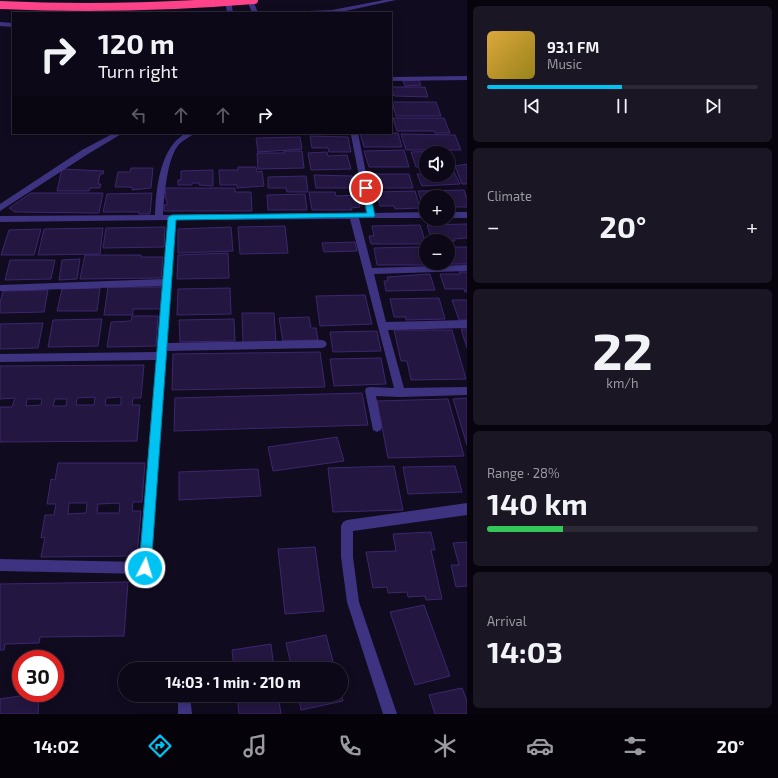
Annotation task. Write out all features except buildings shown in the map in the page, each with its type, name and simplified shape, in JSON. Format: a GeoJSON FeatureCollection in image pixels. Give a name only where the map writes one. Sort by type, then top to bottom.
{"type":"FeatureCollection","features":[{"type":"Feature","properties":{"kind":"highway"},"geometry":{"type":"LineString","coordinates":[[0,4],[47,8],[137,8],[254,0]]}},
{"type":"Feature","properties":{"kind":"street"},"geometry":{"type":"LineString","coordinates":[[228,0],[230,12]]}},
{"type":"Feature","properties":{"kind":"street"},"geometry":{"type":"LineString","coordinates":[[250,0],[255,12]]}},
{"type":"Feature","properties":{"kind":"street"},"geometry":{"type":"LineString","coordinates":[[332,12],[393,0]]}},
{"type":"Feature","properties":{"kind":"street"},"geometry":{"type":"LineString","coordinates":[[0,24],[12,26]]}},
{"type":"Feature","properties":{"kind":"street"},"geometry":{"type":"LineString","coordinates":[[392,79],[467,78]]}},
{"type":"Feature","properties":{"kind":"street"},"geometry":{"type":"LineString","coordinates":[[0,208],[85,152],[117,134]]}},
{"type":"Feature","properties":{"kind":"street"},"geometry":{"type":"LineString","coordinates":[[159,217],[159,205],[166,158],[175,144],[189,134]]}},
{"type":"Feature","properties":{"kind":"street"},"geometry":{"type":"LineString","coordinates":[[354,134],[371,216]]}},
{"type":"Feature","properties":{"kind":"street"},"geometry":{"type":"LineString","coordinates":[[0,219],[419,215]]}},
{"type":"Feature","properties":{"kind":"street"},"geometry":{"type":"LineString","coordinates":[[455,215],[467,215]]}},
{"type":"Feature","properties":{"kind":"street"},"geometry":{"type":"LineString","coordinates":[[354,216],[400,393]]}},
{"type":"Feature","properties":{"kind":"street"},"geometry":{"type":"LineString","coordinates":[[0,565],[145,568],[172,217]]}},
{"type":"Feature","properties":{"kind":"street"},"geometry":{"type":"LineString","coordinates":[[369,271],[467,268]]}},
{"type":"Feature","properties":{"kind":"street"},"geometry":{"type":"LineString","coordinates":[[2,288],[167,282]]}},
{"type":"Feature","properties":{"kind":"street"},"geometry":{"type":"LineString","coordinates":[[383,326],[467,324]]}},
{"type":"Feature","properties":{"kind":"street"},"geometry":{"type":"LineString","coordinates":[[0,358],[322,344]]}},
{"type":"Feature","properties":{"kind":"street"},"geometry":{"type":"LineString","coordinates":[[377,427],[370,391],[400,393],[467,391]]}},
{"type":"Feature","properties":{"kind":"street"},"geometry":{"type":"LineString","coordinates":[[390,714],[353,602],[347,558],[347,526],[467,509]]}},
{"type":"Feature","properties":{"kind":"street"},"geometry":{"type":"LineString","coordinates":[[184,702],[185,714]]}},
{"type":"Feature","properties":{"kind":"route"},"geometry":{"type":"LineString","coordinates":[[145,568],[172,217],[371,216],[366,188]]}}]}
